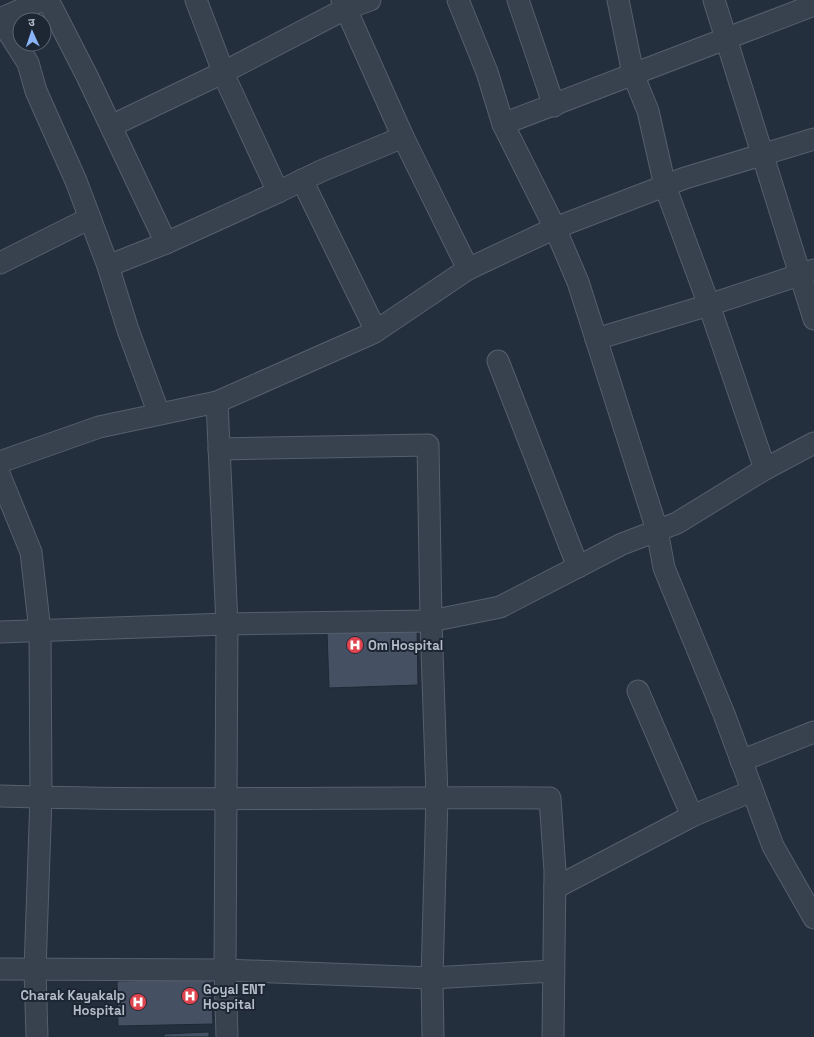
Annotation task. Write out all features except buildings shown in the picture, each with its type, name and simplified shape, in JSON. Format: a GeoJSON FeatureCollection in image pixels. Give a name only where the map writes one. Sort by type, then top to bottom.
{"type":"FeatureCollection","features":[{"type":"Feature","properties":{"kind":"street"},"geometry":{"type":"LineString","coordinates":[[43,0],[0,19],[28,63],[36,91],[76,181],[108,266],[128,330],[159,414]]}},
{"type":"Feature","properties":{"kind":"street"},"geometry":{"type":"LineString","coordinates":[[48,0],[87,76],[166,243]]}},
{"type":"Feature","properties":{"kind":"street"},"geometry":{"type":"LineString","coordinates":[[196,0],[224,72],[278,192]]}},
{"type":"Feature","properties":{"kind":"street"},"geometry":{"type":"LineString","coordinates":[[111,126],[224,72],[343,4],[370,0]]}},
{"type":"Feature","properties":{"kind":"street"},"geometry":{"type":"LineString","coordinates":[[458,0],[487,72],[503,124],[555,228],[578,282],[657,530],[664,568],[741,761],[773,846],[814,918]]}},
{"type":"Feature","properties":{"kind":"street"},"geometry":{"type":"LineString","coordinates":[[518,0],[554,106]]}},
{"type":"Feature","properties":{"kind":"street"},"geometry":{"type":"LineString","coordinates":[[618,0],[633,74],[648,111],[665,186],[709,306],[765,469]]}},
{"type":"Feature","properties":{"kind":"street"},"geometry":{"type":"LineString","coordinates":[[714,0],[762,154],[806,272],[814,319]]}},
{"type":"Feature","properties":{"kind":"street"},"geometry":{"type":"LineString","coordinates":[[343,4],[403,137],[468,268]]}},
{"type":"Feature","properties":{"kind":"street"},"geometry":{"type":"LineString","coordinates":[[503,124],[554,106],[813,5]]}},
{"type":"Feature","properties":{"kind":"street"},"geometry":{"type":"LineString","coordinates":[[108,266],[166,243],[302,180],[403,137]]}},
{"type":"Feature","properties":{"kind":"street"},"geometry":{"type":"LineString","coordinates":[[37,1037],[35,970],[41,797],[40,631],[31,552],[0,475],[99,427],[217,402],[376,331],[468,268],[555,228],[665,186],[762,154],[814,140]]}},
{"type":"Feature","properties":{"kind":"street"},"geometry":{"type":"LineString","coordinates":[[302,180],[376,331]]}},
{"type":"Feature","properties":{"kind":"street"},"geometry":{"type":"LineString","coordinates":[[0,263],[90,218]]}},
{"type":"Feature","properties":{"kind":"street"},"geometry":{"type":"LineString","coordinates":[[596,339],[709,306],[806,272]]}},
{"type":"Feature","properties":{"kind":"street"},"geometry":{"type":"LineString","coordinates":[[498,362],[578,567]]}},
{"type":"Feature","properties":{"kind":"street"},"geometry":{"type":"LineString","coordinates":[[217,402],[228,624],[225,800],[225,970],[227,1037]]}},
{"type":"Feature","properties":{"kind":"street"},"geometry":{"type":"LineString","coordinates":[[0,632],[228,624],[431,621],[500,607],[622,544],[677,523],[765,469],[814,443]]}},
{"type":"Feature","properties":{"kind":"street"},"geometry":{"type":"LineString","coordinates":[[219,449],[428,445],[431,621],[437,797],[432,978],[433,1037]]}},
{"type":"Feature","properties":{"kind":"street"},"geometry":{"type":"LineString","coordinates":[[638,691],[692,816]]}},
{"type":"Feature","properties":{"kind":"street"},"geometry":{"type":"LineString","coordinates":[[741,761],[814,732]]}},
{"type":"Feature","properties":{"kind":"street"},"geometry":{"type":"LineString","coordinates":[[555,888],[692,816],[752,791]]}},
{"type":"Feature","properties":{"kind":"street"},"geometry":{"type":"LineString","coordinates":[[0,796],[225,800],[437,797],[550,798],[555,888],[553,1037]]}},
{"type":"Feature","properties":{"kind":"street"},"geometry":{"type":"LineString","coordinates":[[0,969],[225,970],[432,978],[553,971]]}},
{"type":"Feature","properties":{"kind":"place","name":"Om Hospital"},"geometry":{"type":"Point","coordinates":[355,645]}},
{"type":"Feature","properties":{"kind":"place","name":"Goyal ENT Hospital"},"geometry":{"type":"Point","coordinates":[190,996]}},
{"type":"Feature","properties":{"kind":"place","name":"Charak Kayakalp Hospital"},"geometry":{"type":"Point","coordinates":[138,1002]}}]}
